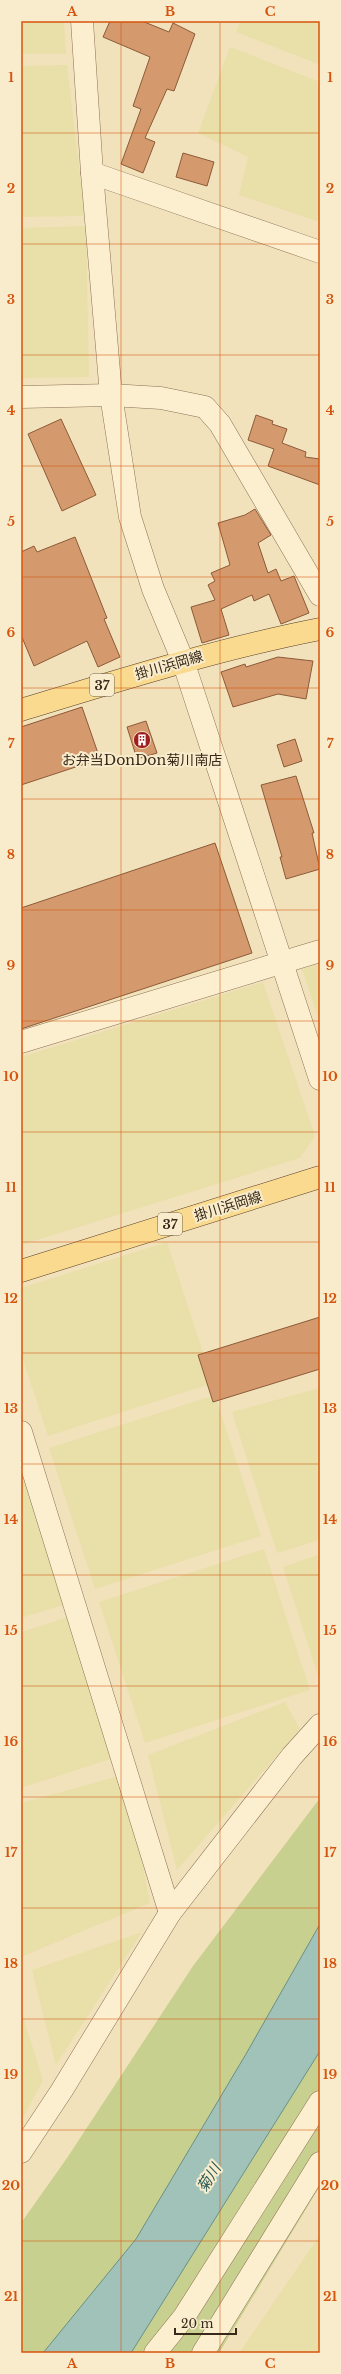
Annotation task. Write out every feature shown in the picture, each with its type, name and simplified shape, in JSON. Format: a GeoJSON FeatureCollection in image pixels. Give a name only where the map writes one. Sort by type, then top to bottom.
{"type":"FeatureCollection","features":[{"type":"Feature","properties":{"kind":"main road","name":"掛川浜岡線"},"geometry":{"type":"LineString","coordinates":[[21,710],[183,660],[320,629]]}},
{"type":"Feature","properties":{"kind":"main road","name":"掛川浜岡線"},"geometry":{"type":"LineString","coordinates":[[21,1270],[320,1176]]}},
{"type":"Feature","properties":{"kind":"street"},"geometry":{"type":"LineString","coordinates":[[82,21],[92,173],[111,395],[130,517],[153,589],[183,660],[320,1079]]}},
{"type":"Feature","properties":{"kind":"street"},"geometry":{"type":"LineString","coordinates":[[92,173],[320,252]]}},
{"type":"Feature","properties":{"kind":"street"},"geometry":{"type":"LineString","coordinates":[[21,397],[111,395],[161,398],[206,407],[220,424],[320,595]]}},
{"type":"Feature","properties":{"kind":"street"},"geometry":{"type":"LineString","coordinates":[[21,1042],[320,951]]}},
{"type":"Feature","properties":{"kind":"street"},"geometry":{"type":"LineString","coordinates":[[21,1432],[170,1913]]}},
{"type":"Feature","properties":{"kind":"street"},"geometry":{"type":"LineString","coordinates":[[21,2152],[62,2090],[170,1913],[292,1756],[320,1725]]}},
{"type":"Feature","properties":{"kind":"street"},"geometry":{"type":"LineString","coordinates":[[155,2353],[184,2317],[320,2102]]}},
{"type":"Feature","properties":{"kind":"street"},"geometry":{"type":"LineString","coordinates":[[203,2353],[320,2163]]}},
{"type":"Feature","properties":{"kind":"shaded area"},"geometry":{"type":"Polygon","coordinates":[[[21,21],[64,21],[66,54],[21,54],[21,21]]]}},
{"type":"Feature","properties":{"kind":"shaded area"},"geometry":{"type":"Polygon","coordinates":[[[240,21],[320,21],[320,65],[236,32],[240,21]]]}},
{"type":"Feature","properties":{"kind":"shaded area"},"geometry":{"type":"Polygon","coordinates":[[[230,47],[320,82],[320,222],[239,195],[248,157],[198,133],[230,47]]]}},
{"type":"Feature","properties":{"kind":"shaded area"},"geometry":{"type":"Polygon","coordinates":[[[67,65],[85,216],[21,217],[21,66],[67,65]]]}},
{"type":"Feature","properties":{"kind":"shaded area"},"geometry":{"type":"Polygon","coordinates":[[[86,226],[89,377],[21,378],[21,228],[86,226]]]}},
{"type":"Feature","properties":{"kind":"shaded area"},"geometry":{"type":"Polygon","coordinates":[[[320,964],[320,1023],[302,969],[320,964]]]}},
{"type":"Feature","properties":{"kind":"shaded area"},"geometry":{"type":"Polygon","coordinates":[[[263,982],[315,1136],[300,1158],[21,1245],[21,1057],[263,982]]]}},
{"type":"Feature","properties":{"kind":"shaded area"},"geometry":{"type":"Polygon","coordinates":[[[167,1242],[213,1383],[48,1436],[21,1354],[21,1288],[167,1242]]]}},
{"type":"Feature","properties":{"kind":"shaded area"},"geometry":{"type":"Polygon","coordinates":[[[320,1388],[320,1540],[277,1553],[232,1412],[320,1388]]]}},
{"type":"Feature","properties":{"kind":"shaded area"},"geometry":{"type":"Polygon","coordinates":[[[215,1395],[261,1536],[95,1589],[49,1448],[215,1395]]]}},
{"type":"Feature","properties":{"kind":"shaded area"},"geometry":{"type":"Polygon","coordinates":[[[21,1463],[83,1599],[21,1618],[21,1463]]]}},
{"type":"Feature","properties":{"kind":"shaded area"},"geometry":{"type":"Polygon","coordinates":[[[264,1549],[310,1690],[145,1743],[99,1602],[264,1549]]]}},
{"type":"Feature","properties":{"kind":"shaded area"},"geometry":{"type":"Polygon","coordinates":[[[320,1554],[320,1682],[283,1567],[320,1554]]]}},
{"type":"Feature","properties":{"kind":"shaded area"},"geometry":{"type":"Polygon","coordinates":[[[87,1611],[132,1752],[21,1788],[21,1632],[87,1611]]]}},
{"type":"Feature","properties":{"kind":"shaded area"},"geometry":{"type":"Polygon","coordinates":[[[285,1702],[300,1729],[177,1870],[148,1755],[285,1702]]]}},
{"type":"Feature","properties":{"kind":"shaded area"},"geometry":{"type":"Polygon","coordinates":[[[126,1774],[150,1903],[21,1957],[21,1803],[126,1774]]]}},
{"type":"Feature","properties":{"kind":"shaded area"},"geometry":{"type":"Polygon","coordinates":[[[142,1932],[56,2065],[32,1970],[142,1932]]]}},
{"type":"Feature","properties":{"kind":"shaded area"},"geometry":{"type":"Polygon","coordinates":[[[21,2010],[43,2080],[24,2116],[21,2117],[21,2010]]]}},
{"type":"Feature","properties":{"kind":"shaded area"},"geometry":{"type":"Polygon","coordinates":[[[320,2235],[320,2353],[239,2353],[320,2235]]]}},
{"type":"Feature","properties":{"kind":"green space"},"geometry":{"type":"Polygon","coordinates":[[[320,1798],[320,2186],[219,2353],[21,2353],[21,2223],[67,2158],[193,1966],[320,1798]]]}},
{"type":"Feature","properties":{"kind":"water","name":"菊川"},"geometry":{"type":"Polygon","coordinates":[[[320,1924],[320,2051],[131,2353],[43,2353],[136,2239],[246,2054],[320,1924]]]}},
{"type":"Feature","properties":{"kind":"building"},"geometry":{"type":"Polygon","coordinates":[[[110,21],[142,21],[169,32],[173,23],[195,34],[174,91],[167,89],[145,138],[155,142],[143,173],[121,164],[141,109],[133,106],[150,57],[103,37],[110,21]]]}},
{"type":"Feature","properties":{"kind":"building"},"geometry":{"type":"Polygon","coordinates":[[[183,153],[214,162],[207,186],[176,177],[183,153]]]}},
{"type":"Feature","properties":{"kind":"building"},"geometry":{"type":"Polygon","coordinates":[[[256,415],[273,421],[272,424],[287,429],[282,443],[306,452],[305,457],[320,459],[320,485],[268,466],[274,449],[248,440],[256,415]]]}},
{"type":"Feature","properties":{"kind":"building"},"geometry":{"type":"Polygon","coordinates":[[[61,419],[96,495],[62,511],[28,434],[61,419]]]}},
{"type":"Feature","properties":{"kind":"building"},"geometry":{"type":"Polygon","coordinates":[[[255,509],[271,535],[258,543],[268,573],[276,569],[281,581],[294,576],[309,613],[281,624],[269,594],[254,601],[252,595],[221,609],[229,635],[202,643],[191,607],[215,600],[208,585],[215,581],[211,573],[230,565],[218,523],[245,515],[255,509]]]}},
{"type":"Feature","properties":{"kind":"building"},"geometry":{"type":"Polygon","coordinates":[[[75,537],[107,618],[104,619],[120,657],[98,667],[87,641],[34,666],[21,635],[21,552],[34,546],[37,552],[75,537]]]}},
{"type":"Feature","properties":{"kind":"building"},"geometry":{"type":"Polygon","coordinates":[[[278,657],[313,661],[306,699],[278,694],[233,707],[221,672],[245,664],[246,667],[278,657]]]}},
{"type":"Feature","properties":{"kind":"building"},"geometry":{"type":"Polygon","coordinates":[[[82,707],[100,759],[21,785],[21,727],[82,707]]]}},
{"type":"Feature","properties":{"kind":"building","name":"お弁当DonDon菊川南店"},"geometry":{"type":"Polygon","coordinates":[[[146,721],[157,753],[137,759],[127,727],[146,721]]]}},
{"type":"Feature","properties":{"kind":"building"},"geometry":{"type":"Polygon","coordinates":[[[295,739],[302,761],[284,767],[277,745],[295,739]]]}},
{"type":"Feature","properties":{"kind":"building"},"geometry":{"type":"Polygon","coordinates":[[[296,776],[314,833],[312,833],[320,869],[286,879],[280,857],[282,857],[261,785],[296,776]]]}},
{"type":"Feature","properties":{"kind":"building"},"geometry":{"type":"Polygon","coordinates":[[[215,843],[252,953],[21,1029],[21,908],[215,843]]]}},
{"type":"Feature","properties":{"kind":"building"},"geometry":{"type":"Polygon","coordinates":[[[320,1317],[320,1369],[213,1402],[198,1355],[320,1317]]]}},
{"type":"Feature","properties":{"kind":"place","name":"お弁当DonDon菊川南店"},"geometry":{"type":"Point","coordinates":[142,740]}}]}
